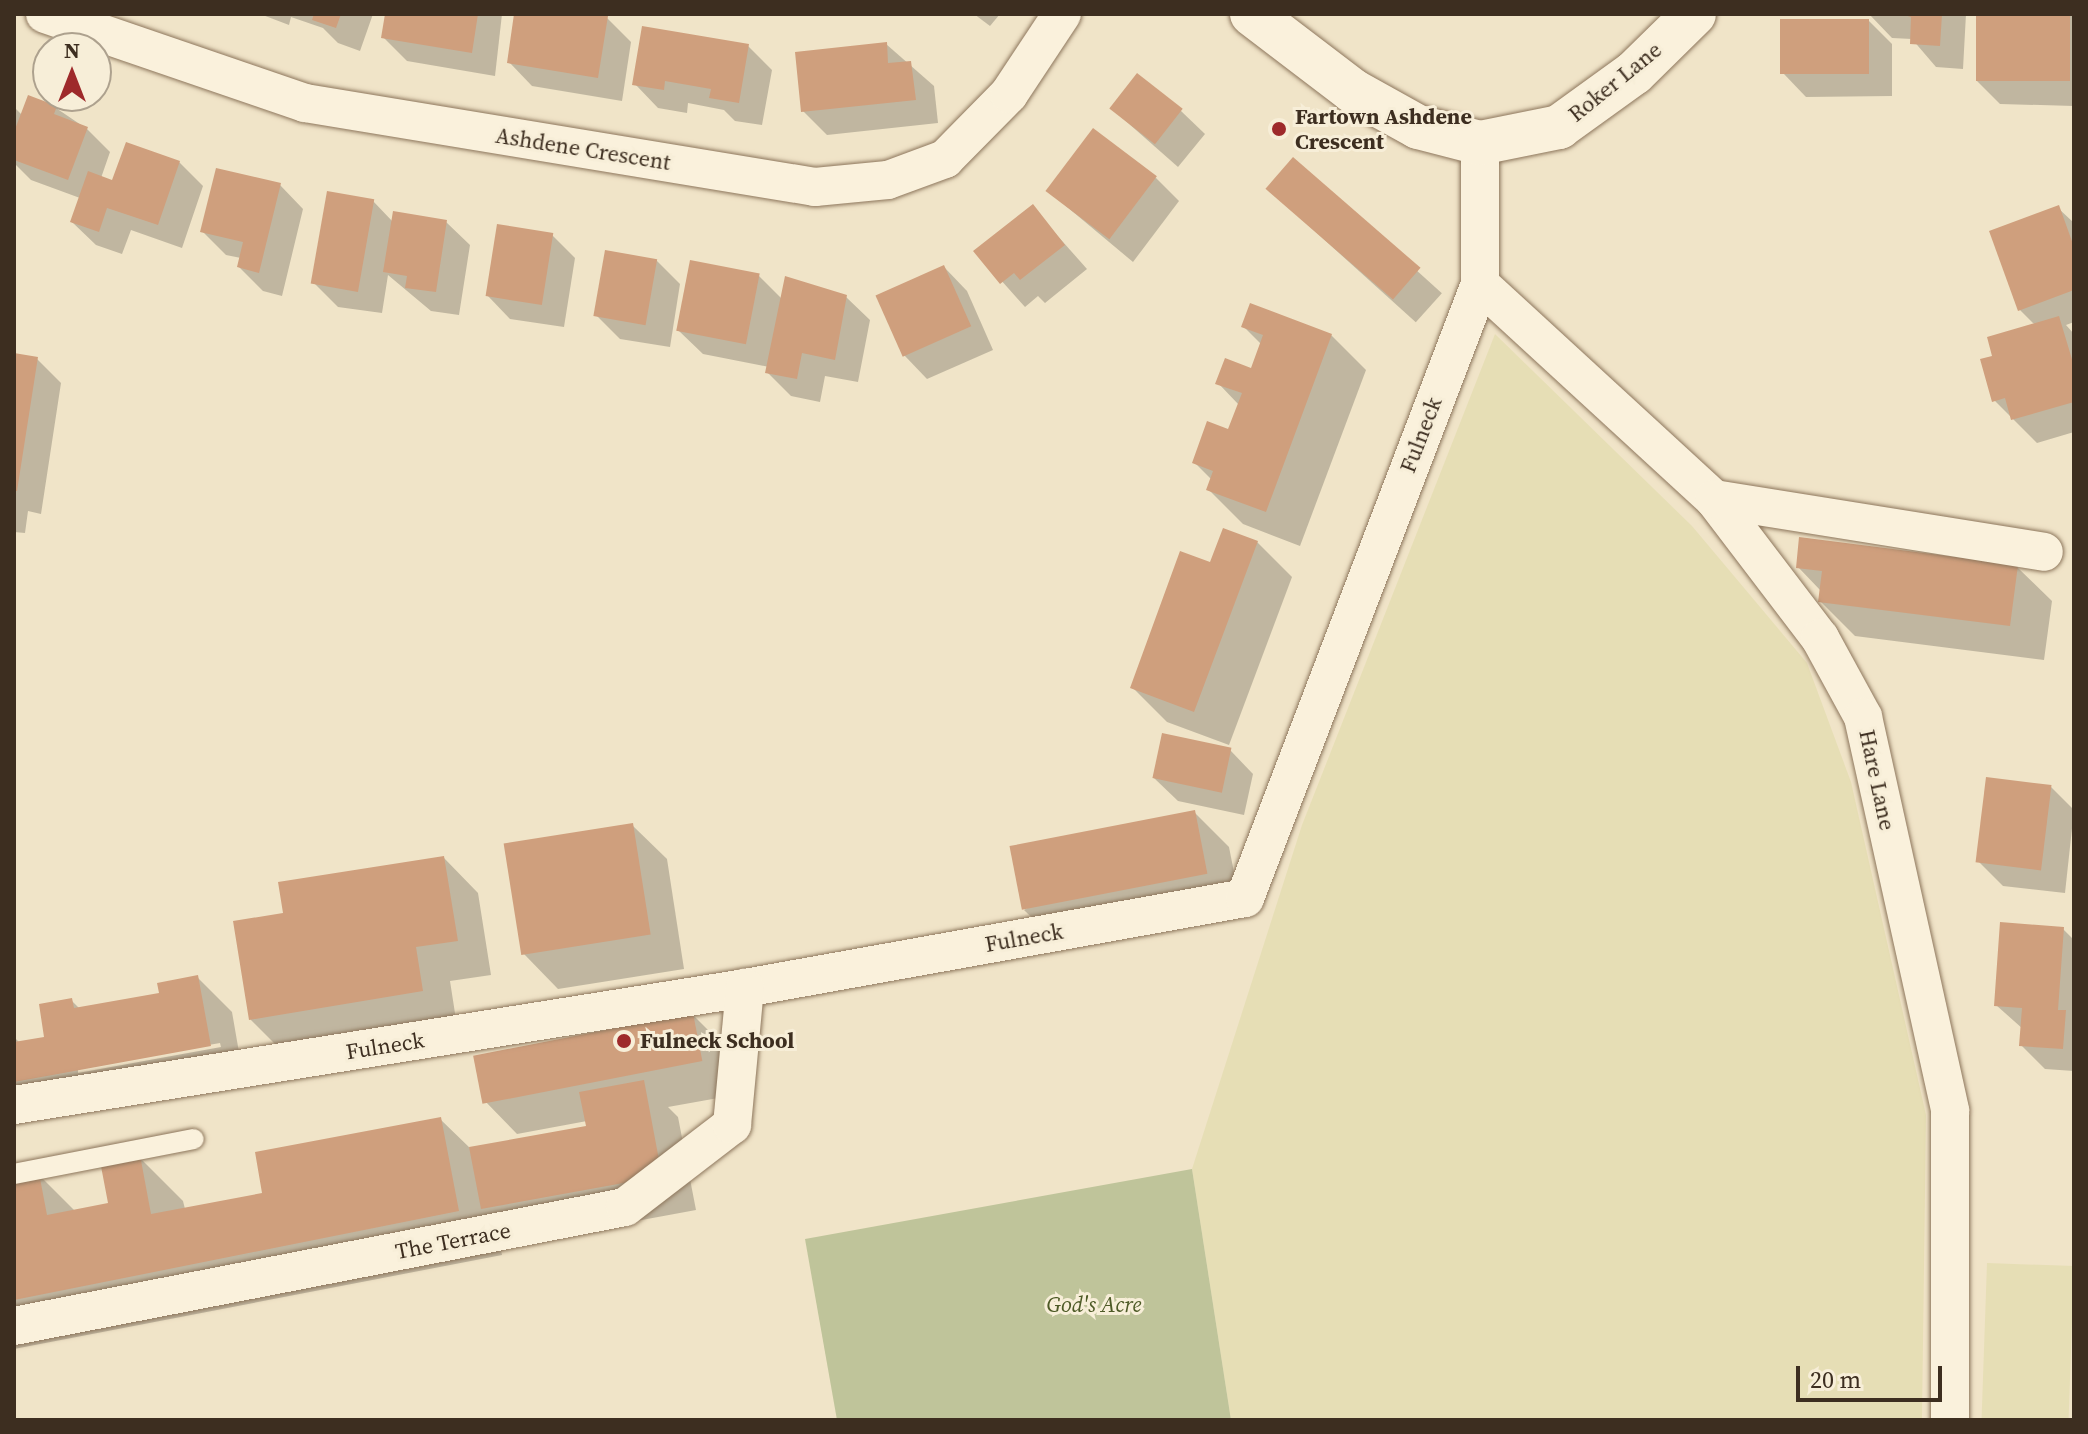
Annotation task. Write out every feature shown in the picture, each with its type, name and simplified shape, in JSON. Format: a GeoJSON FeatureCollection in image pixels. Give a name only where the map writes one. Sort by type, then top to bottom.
{"type":"FeatureCollection","features":[{"type":"Feature","properties":{"kind":"street","name":"Ashdene Crescent"},"geometry":{"type":"LineString","coordinates":[[45,14],[305,103],[815,187],[888,180],[945,159],[1009,94],[1062,14]]}},
{"type":"Feature","properties":{"kind":"street"},"geometry":{"type":"LineString","coordinates":[[1252,14],[1353,91],[1418,127],[1480,143]]}},
{"type":"Feature","properties":{"kind":"street","name":"Roker Lane"},"geometry":{"type":"LineString","coordinates":[[1480,143],[1559,127],[1634,73],[1694,14]]}},
{"type":"Feature","properties":{"kind":"street","name":"Fulneck"},"geometry":{"type":"LineString","coordinates":[[14,1105],[745,988],[1245,898],[1480,284],[1480,143]]}},
{"type":"Feature","properties":{"kind":"street","name":"Hare Lane"},"geometry":{"type":"LineString","coordinates":[[1480,284],[1714,499],[1820,638],[1863,717],[1950,1111],[1950,1420]]}},
{"type":"Feature","properties":{"kind":"street"},"geometry":{"type":"LineString","coordinates":[[1714,499],[2044,552]]}},
{"type":"Feature","properties":{"kind":"street","name":"The Terrace"},"geometry":{"type":"LineString","coordinates":[[14,1326],[625,1207],[732,1125],[745,988]]}},
{"type":"Feature","properties":{"kind":"lane"},"geometry":{"type":"LineString","coordinates":[[14,1174],[194,1139]]}},
{"type":"Feature","properties":{"kind":"shaded area"},"geometry":{"type":"Polygon","coordinates":[[[1495,334],[1692,526],[1807,663],[1851,782],[1926,1115],[1922,1420],[1231,1420],[1192,1169],[1302,825],[1495,334]]]}},
{"type":"Feature","properties":{"kind":"shaded area"},"geometry":{"type":"Polygon","coordinates":[[[1987,1263],[2074,1266],[2069,1420],[1982,1420],[1987,1263]]]}},
{"type":"Feature","properties":{"kind":"green space","name":"God's Acre"},"geometry":{"type":"Polygon","coordinates":[[[1192,1169],[1231,1420],[837,1420],[805,1239],[1192,1169]]]}},
{"type":"Feature","properties":{"kind":"building"},"geometry":{"type":"Polygon","coordinates":[[[314,14],[341,14],[336,28],[312,20],[314,14]]]}},
{"type":"Feature","properties":{"kind":"building"},"geometry":{"type":"Polygon","coordinates":[[[385,14],[478,14],[472,53],[381,38],[385,14]]]}},
{"type":"Feature","properties":{"kind":"building"},"geometry":{"type":"Polygon","coordinates":[[[514,14],[608,16],[598,78],[507,63],[514,14]]]}},
{"type":"Feature","properties":{"kind":"building"},"geometry":{"type":"Polygon","coordinates":[[[1901,14],[1942,14],[1940,46],[1910,44],[1911,17],[1901,14]]]}},
{"type":"Feature","properties":{"kind":"building"},"geometry":{"type":"Polygon","coordinates":[[[1976,14],[2070,14],[2070,81],[1976,81],[1976,14]]]}},
{"type":"Feature","properties":{"kind":"building"},"geometry":{"type":"Polygon","coordinates":[[[1780,19],[1869,19],[1869,74],[1780,74],[1780,19]]]}},
{"type":"Feature","properties":{"kind":"building"},"geometry":{"type":"Polygon","coordinates":[[[642,26],[749,44],[739,103],[709,98],[711,89],[665,81],[664,90],[632,85],[642,26]]]}},
{"type":"Feature","properties":{"kind":"building"},"geometry":{"type":"Polygon","coordinates":[[[887,42],[888,63],[911,61],[916,100],[801,112],[795,52],[887,42]]]}},
{"type":"Feature","properties":{"kind":"building"},"geometry":{"type":"Polygon","coordinates":[[[1137,73],[1183,109],[1155,144],[1109,108],[1137,73]]]}},
{"type":"Feature","properties":{"kind":"building"},"geometry":{"type":"Polygon","coordinates":[[[28,95],[32,97],[32,112],[55,112],[88,127],[68,180],[14,160],[14,132],[28,95]]]}},
{"type":"Feature","properties":{"kind":"building"},"geometry":{"type":"Polygon","coordinates":[[[1093,128],[1157,176],[1109,239],[1045,191],[1093,128]]]}},
{"type":"Feature","properties":{"kind":"building"},"geometry":{"type":"Polygon","coordinates":[[[126,142],[180,161],[158,225],[107,208],[99,232],[70,222],[88,171],[112,180],[126,142]]]}},
{"type":"Feature","properties":{"kind":"building"},"geometry":{"type":"Polygon","coordinates":[[[1293,157],[1421,268],[1393,300],[1265,189],[1293,157]]]}},
{"type":"Feature","properties":{"kind":"building"},"geometry":{"type":"Polygon","coordinates":[[[216,168],[281,183],[259,273],[237,267],[243,242],[200,232],[216,168]]]}},
{"type":"Feature","properties":{"kind":"building"},"geometry":{"type":"Polygon","coordinates":[[[327,191],[374,199],[358,292],[311,284],[327,191]]]}},
{"type":"Feature","properties":{"kind":"building"},"geometry":{"type":"Polygon","coordinates":[[[1033,204],[1065,245],[1020,280],[1014,273],[1000,284],[973,251],[1033,204]]]}},
{"type":"Feature","properties":{"kind":"building"},"geometry":{"type":"Polygon","coordinates":[[[2059,205],[2074,247],[2074,290],[2018,311],[1989,231],[2059,205]]]}},
{"type":"Feature","properties":{"kind":"building"},"geometry":{"type":"Polygon","coordinates":[[[393,211],[447,220],[436,292],[405,288],[407,276],[383,272],[393,211]]]}},
{"type":"Feature","properties":{"kind":"building"},"geometry":{"type":"Polygon","coordinates":[[[497,224],[553,233],[542,305],[486,296],[497,224]]]}},
{"type":"Feature","properties":{"kind":"building"},"geometry":{"type":"Polygon","coordinates":[[[605,250],[657,259],[646,325],[593,316],[605,250]]]}},
{"type":"Feature","properties":{"kind":"building"},"geometry":{"type":"Polygon","coordinates":[[[690,260],[760,274],[746,344],[676,331],[690,260]]]}},
{"type":"Feature","properties":{"kind":"building"},"geometry":{"type":"Polygon","coordinates":[[[944,265],[971,326],[903,357],[875,296],[944,265]]]}},
{"type":"Feature","properties":{"kind":"building"},"geometry":{"type":"Polygon","coordinates":[[[785,276],[847,295],[835,360],[802,353],[797,379],[765,373],[785,276]]]}},
{"type":"Feature","properties":{"kind":"building"},"geometry":{"type":"Polygon","coordinates":[[[1250,303],[1332,334],[1266,512],[1206,490],[1213,471],[1192,463],[1207,421],[1228,429],[1242,393],[1215,384],[1225,358],[1251,368],[1263,335],[1241,327],[1250,303]]]}},
{"type":"Feature","properties":{"kind":"building"},"geometry":{"type":"Polygon","coordinates":[[[2059,316],[2074,366],[2074,402],[2011,420],[2005,398],[1992,402],[1980,359],[1992,356],[1987,337],[2059,316]]]}},
{"type":"Feature","properties":{"kind":"building"},"geometry":{"type":"Polygon","coordinates":[[[14,353],[38,357],[17,491],[14,491],[14,353]]]}},
{"type":"Feature","properties":{"kind":"building"},"geometry":{"type":"Polygon","coordinates":[[[1223,528],[1258,541],[1194,712],[1130,688],[1180,551],[1210,562],[1223,528]]]}},
{"type":"Feature","properties":{"kind":"building"},"geometry":{"type":"Polygon","coordinates":[[[1799,537],[2018,565],[2010,626],[1818,602],[1822,571],[1796,568],[1799,537]]]}},
{"type":"Feature","properties":{"kind":"building"},"geometry":{"type":"Polygon","coordinates":[[[1162,733],[1231,748],[1222,793],[1152,778],[1162,733]]]}},
{"type":"Feature","properties":{"kind":"building"},"geometry":{"type":"Polygon","coordinates":[[[1986,777],[2052,785],[2041,870],[1976,862],[1986,777]]]}},
{"type":"Feature","properties":{"kind":"building"},"geometry":{"type":"Polygon","coordinates":[[[1195,810],[1207,874],[1022,910],[1009,846],[1195,810]]]}},
{"type":"Feature","properties":{"kind":"building"},"geometry":{"type":"Polygon","coordinates":[[[633,823],[651,935],[521,955],[504,843],[633,823]]]}},
{"type":"Feature","properties":{"kind":"building"},"geometry":{"type":"Polygon","coordinates":[[[444,856],[458,941],[416,947],[423,991],[249,1020],[233,921],[283,913],[278,882],[444,856]]]}},
{"type":"Feature","properties":{"kind":"building"},"geometry":{"type":"Polygon","coordinates":[[[2000,922],[2064,927],[2058,1010],[2066,1010],[2063,1049],[2019,1046],[2022,1008],[1994,1006],[2000,922]]]}},
{"type":"Feature","properties":{"kind":"building"},"geometry":{"type":"Polygon","coordinates":[[[198,975],[211,1046],[14,1082],[14,1042],[44,1037],[39,1004],[72,998],[74,1008],[159,993],[157,983],[198,975]]]}},
{"type":"Feature","properties":{"kind":"building"},"geometry":{"type":"Polygon","coordinates":[[[693,1013],[702,1061],[482,1104],[473,1056],[693,1013]]]}},
{"type":"Feature","properties":{"kind":"building"},"geometry":{"type":"Polygon","coordinates":[[[644,1080],[662,1176],[481,1209],[469,1147],[586,1126],[579,1092],[644,1080]]]}},
{"type":"Feature","properties":{"kind":"building"},"geometry":{"type":"Polygon","coordinates":[[[441,1117],[459,1211],[14,1300],[14,1178],[39,1173],[47,1215],[108,1203],[100,1161],[140,1155],[151,1214],[262,1193],[255,1152],[441,1117]]]}},
{"type":"Feature","properties":{"kind":"place","name":"Fartown Ashdene Crescent"},"geometry":{"type":"Point","coordinates":[1279,129]}},
{"type":"Feature","properties":{"kind":"place","name":"Fulneck School"},"geometry":{"type":"Point","coordinates":[624,1041]}}]}
